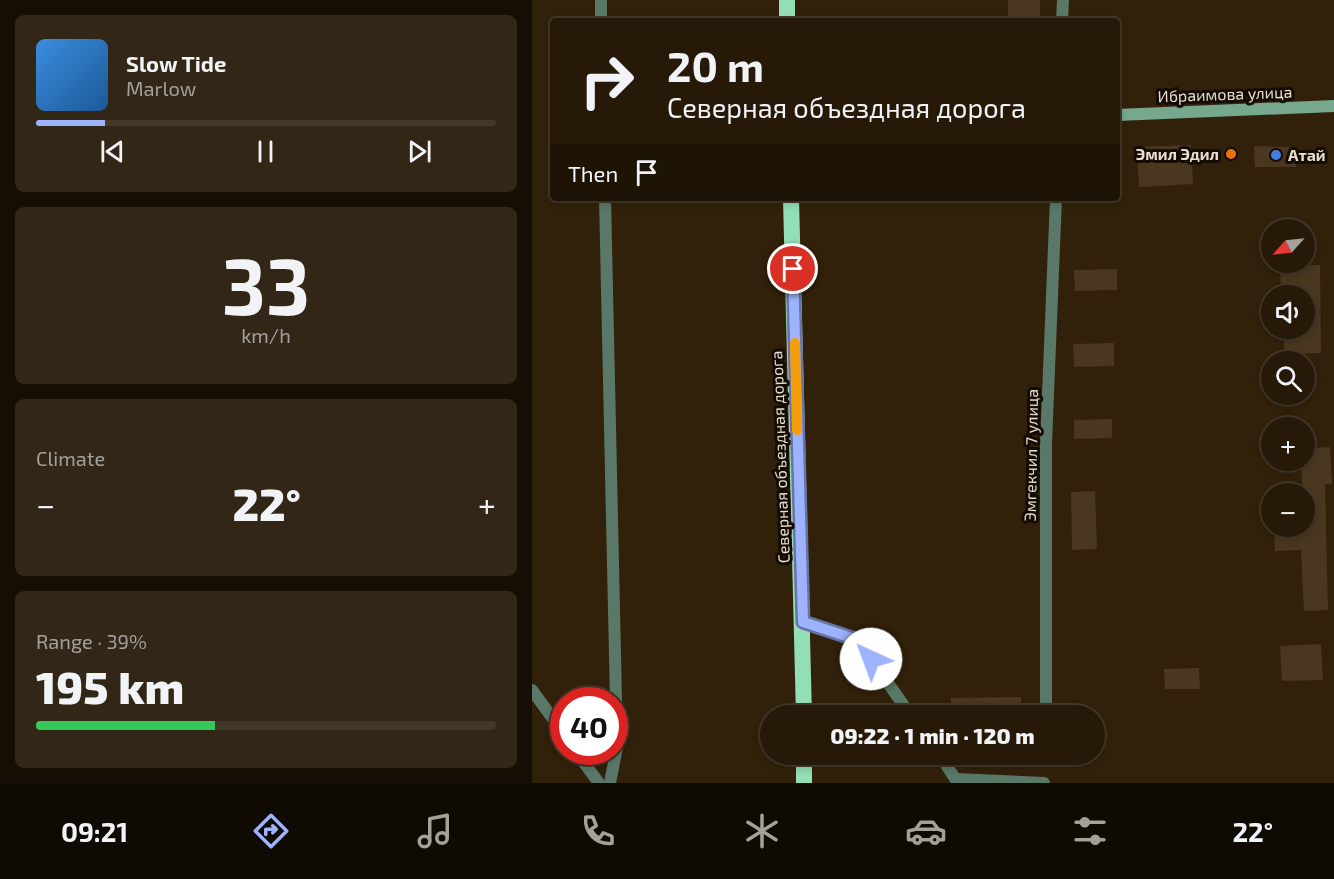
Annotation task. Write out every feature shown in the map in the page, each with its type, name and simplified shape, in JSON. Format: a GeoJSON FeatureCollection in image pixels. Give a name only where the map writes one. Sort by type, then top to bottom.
{"type":"FeatureCollection","features":[{"type":"Feature","properties":{"kind":"highway"},"geometry":{"type":"LineString","coordinates":[[787,0],[787,18]]}},
{"type":"Feature","properties":{"kind":"highway","name":"Северная объездная дорога"},"geometry":{"type":"LineString","coordinates":[[791,201],[804,705]]}},
{"type":"Feature","properties":{"kind":"highway"},"geometry":{"type":"LineString","coordinates":[[804,765],[804,783]]}},
{"type":"Feature","properties":{"kind":"main road","name":"Ибраимова улица"},"geometry":{"type":"LineString","coordinates":[[1120,115],[1333,106]]}},
{"type":"Feature","properties":{"kind":"street"},"geometry":{"type":"LineString","coordinates":[[601,0],[601,18]]}},
{"type":"Feature","properties":{"kind":"street"},"geometry":{"type":"LineString","coordinates":[[1062,18],[1063,0]]}},
{"type":"Feature","properties":{"kind":"street"},"geometry":{"type":"LineString","coordinates":[[605,201],[617,747],[610,783]]}},
{"type":"Feature","properties":{"kind":"street","name":"Эмгекчил 7 улица"},"geometry":{"type":"LineString","coordinates":[[1046,705],[1046,443],[1056,201]]}},
{"type":"Feature","properties":{"kind":"street"},"geometry":{"type":"LineString","coordinates":[[803,622],[858,640],[903,705]]}},
{"type":"Feature","properties":{"kind":"street"},"geometry":{"type":"LineString","coordinates":[[532,690],[550,715]]}},
{"type":"Feature","properties":{"kind":"street"},"geometry":{"type":"LineString","coordinates":[[586,765],[599,783]]}},
{"type":"Feature","properties":{"kind":"street"},"geometry":{"type":"LineString","coordinates":[[946,765],[957,781],[1044,783]]}},
{"type":"Feature","properties":{"kind":"building"},"geometry":{"type":"Polygon","coordinates":[[[1008,0],[1040,0],[1040,18],[1008,18],[1008,0]]]}},
{"type":"Feature","properties":{"kind":"building"},"geometry":{"type":"Polygon","coordinates":[[[1191,145],[1193,184],[1139,187],[1137,147],[1191,145]]]}},
{"type":"Feature","properties":{"kind":"building"},"geometry":{"type":"Polygon","coordinates":[[[1254,146],[1296,147],[1296,167],[1255,167],[1254,146]]]}},
{"type":"Feature","properties":{"kind":"building"},"geometry":{"type":"Polygon","coordinates":[[[1315,265],[1320,265],[1321,353],[1284,351],[1284,339],[1315,339],[1315,285],[1281,285],[1280,273],[1315,273],[1315,265]]]}},
{"type":"Feature","properties":{"kind":"building"},"geometry":{"type":"Polygon","coordinates":[[[1117,269],[1117,290],[1075,291],[1074,270],[1117,269]]]}},
{"type":"Feature","properties":{"kind":"building"},"geometry":{"type":"Polygon","coordinates":[[[1114,343],[1114,366],[1074,367],[1073,344],[1114,343]]]}},
{"type":"Feature","properties":{"kind":"building"},"geometry":{"type":"Polygon","coordinates":[[[1112,419],[1112,438],[1074,439],[1074,420],[1112,419]]]}},
{"type":"Feature","properties":{"kind":"building"},"geometry":{"type":"Polygon","coordinates":[[[1330,447],[1332,484],[1325,484],[1328,610],[1304,611],[1301,550],[1275,551],[1274,537],[1315,537],[1315,483],[1302,483],[1301,471],[1315,471],[1315,448],[1330,447]]]}},
{"type":"Feature","properties":{"kind":"building"},"geometry":{"type":"Polygon","coordinates":[[[1095,491],[1097,549],[1072,550],[1071,492],[1095,491]]]}},
{"type":"Feature","properties":{"kind":"building"},"geometry":{"type":"Polygon","coordinates":[[[1321,644],[1323,680],[1282,681],[1280,646],[1321,644]]]}},
{"type":"Feature","properties":{"kind":"building"},"geometry":{"type":"Polygon","coordinates":[[[1199,668],[1200,689],[1165,689],[1164,669],[1199,668]]]}},
{"type":"Feature","properties":{"kind":"building"},"geometry":{"type":"Polygon","coordinates":[[[1021,697],[1021,705],[951,705],[951,698],[1021,697]]]}},
{"type":"Feature","properties":{"kind":"slow traffic"},"geometry":{"type":"LineString","coordinates":[[795,343],[797,430]]}},
{"type":"Feature","properties":{"kind":"place","name":"Эмил Эдил"},"geometry":{"type":"Point","coordinates":[1231,154]}},
{"type":"Feature","properties":{"kind":"place","name":"Атай"},"geometry":{"type":"Point","coordinates":[1276,155]}},
{"type":"Feature","properties":{"kind":"route"},"geometry":{"type":"LineString","coordinates":[[793,269],[803,622],[858,640],[871,659]]}}]}
